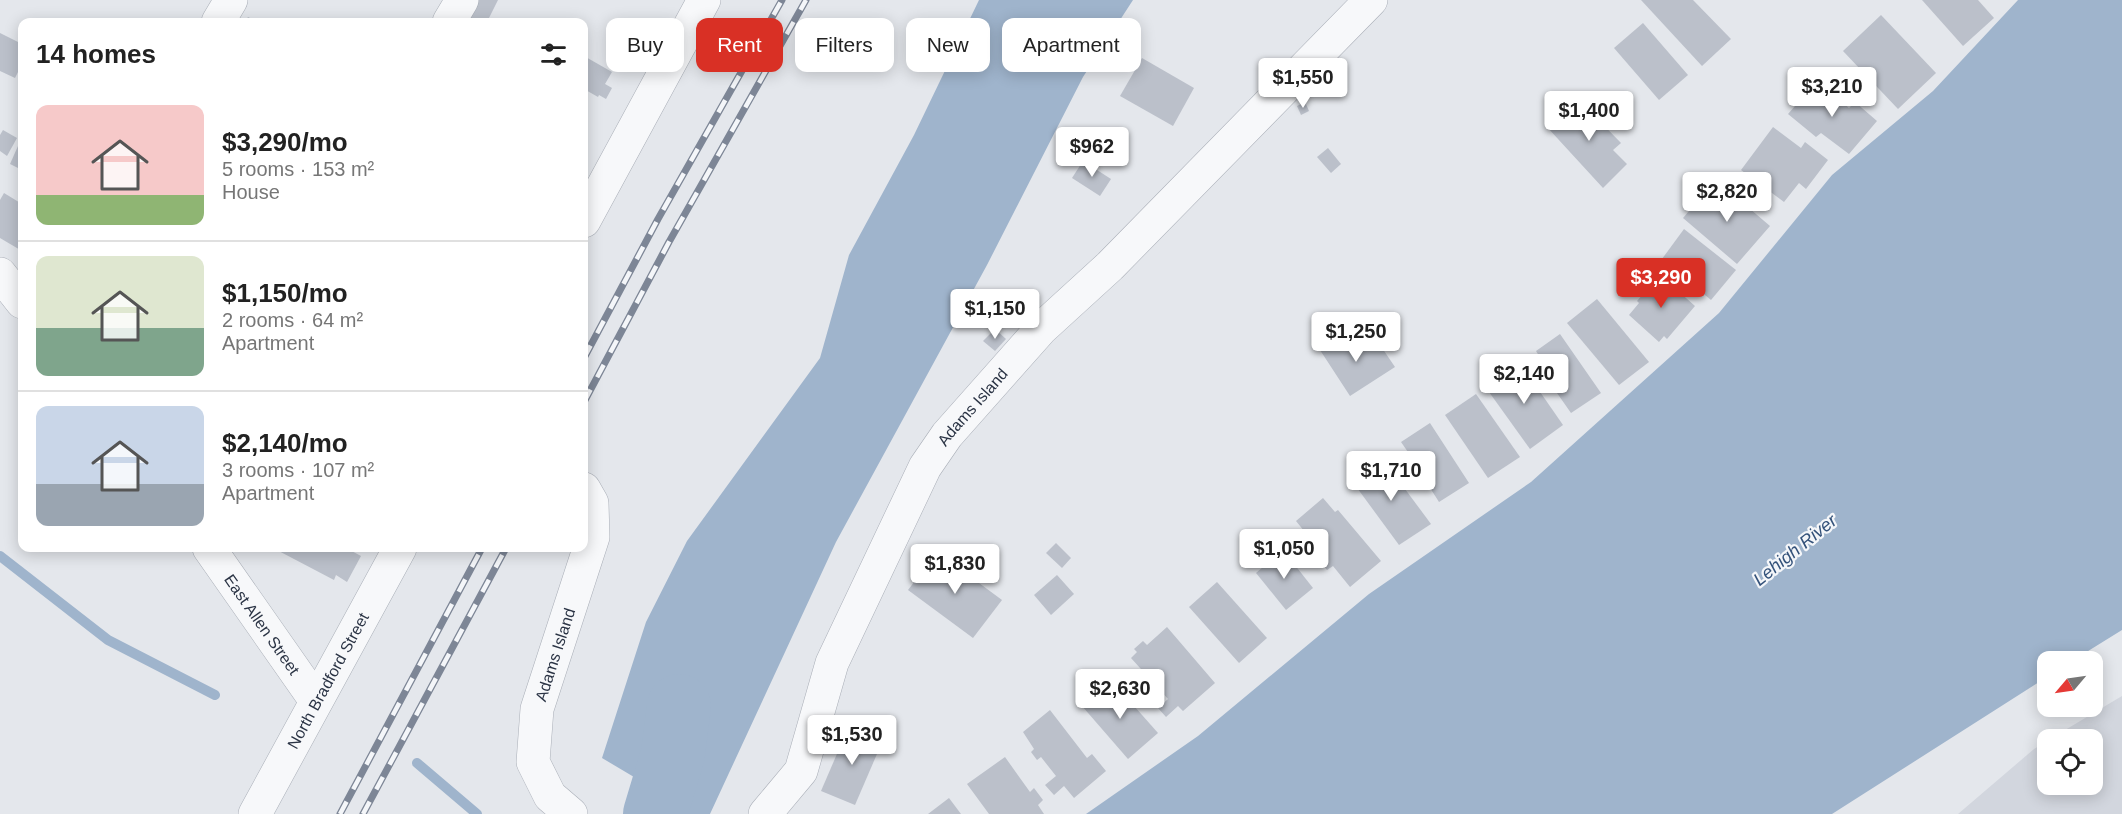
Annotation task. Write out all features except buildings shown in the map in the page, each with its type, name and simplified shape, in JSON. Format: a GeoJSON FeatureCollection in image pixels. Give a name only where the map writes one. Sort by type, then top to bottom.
{"type":"FeatureCollection","features":[{"type":"Feature","properties":{"kind":"street"},"geometry":{"type":"LineString","coordinates":[[220,18],[231,0]]}},
{"type":"Feature","properties":{"kind":"street"},"geometry":{"type":"LineString","coordinates":[[451,18],[462,0]]}},
{"type":"Feature","properties":{"kind":"street"},"geometry":{"type":"LineString","coordinates":[[588,214],[704,0]]}},
{"type":"Feature","properties":{"kind":"street","name":"Adams Island"},"geometry":{"type":"LineString","coordinates":[[765,814],[801,771],[832,663],[925,467],[947,435],[1041,329],[1110,266],[1371,0]]}},
{"type":"Feature","properties":{"kind":"street"},"geometry":{"type":"LineString","coordinates":[[0,274],[18,298]]}},
{"type":"Feature","properties":{"kind":"street","name":"Adams Island"},"geometry":{"type":"LineString","coordinates":[[571,814],[550,796],[533,762],[537,709],[593,537],[592,503],[588,496]]}},
{"type":"Feature","properties":{"kind":"street","name":"East Allen Street"},"geometry":{"type":"LineString","coordinates":[[212,552],[316,701]]}},
{"type":"Feature","properties":{"kind":"street","name":"North Bradford Street"},"geometry":{"type":"LineString","coordinates":[[255,814],[398,552]]}},
{"type":"Feature","properties":{"kind":"shaded area"},"geometry":{"type":"Polygon","coordinates":[[[2122,696],[2122,814],[1958,814],[2037,747],[2037,795],[2103,795],[2103,729],[2067,729],[2087,717],[2103,717],[2103,707],[2122,696]]]}},
{"type":"Feature","properties":{"kind":"water"},"geometry":{"type":"Polygon","coordinates":[[[979,0],[1133,0],[1121,18],[1002,18],[1002,72],[1086,72],[987,265],[836,542],[710,814],[662,814],[671,799],[602,758],[646,622],[687,541],[820,358],[849,255],[914,135],[944,72],[990,72],[990,18],[970,18],[979,0]]]}},
{"type":"Feature","properties":{"kind":"water","name":"Lehigh River"},"geometry":{"type":"Polygon","coordinates":[[[2018,0],[2122,0],[2122,630],[2088,651],[2037,651],[2037,683],[1832,814],[1086,814],[1198,736],[1369,594],[1531,482],[1719,313],[1832,175],[1933,91],[2018,0]]]}},
{"type":"Feature","properties":{"kind":"waterway"},"geometry":{"type":"LineString","coordinates":[[0,556],[108,640],[215,695]]}},
{"type":"Feature","properties":{"kind":"waterway"},"geometry":{"type":"LineString","coordinates":[[655,814],[673,754],[679,706]]}},
{"type":"Feature","properties":{"kind":"waterway"},"geometry":{"type":"LineString","coordinates":[[417,763],[477,814]]}},
{"type":"Feature","properties":{"kind":"railway"},"geometry":{"type":"LineString","coordinates":[[588,350],[658,219],[782,0]]}},
{"type":"Feature","properties":{"kind":"railway"},"geometry":{"type":"LineString","coordinates":[[588,394],[669,242],[806,0]]}},
{"type":"Feature","properties":{"kind":"railway"},"geometry":{"type":"LineString","coordinates":[[340,814],[480,552]]}},
{"type":"Feature","properties":{"kind":"railway"},"geometry":{"type":"LineString","coordinates":[[363,814],[504,552]]}}]}
